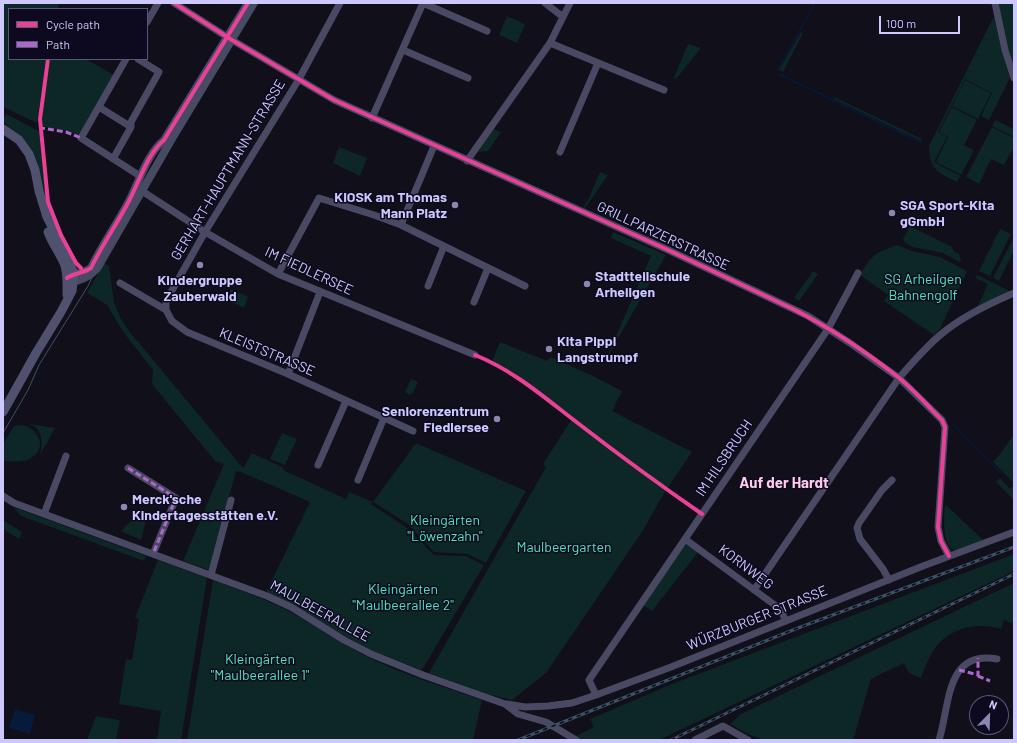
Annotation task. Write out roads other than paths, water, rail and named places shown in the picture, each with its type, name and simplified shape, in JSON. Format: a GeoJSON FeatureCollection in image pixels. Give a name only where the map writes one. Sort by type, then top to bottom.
{"type":"FeatureCollection","features":[{"type":"Feature","properties":{"kind":"main road"},"geometry":{"type":"LineString","coordinates":[[3,129],[19,140],[29,154],[35,170],[44,221],[53,244],[71,278],[72,291],[3,412]]}},
{"type":"Feature","properties":{"kind":"street"},"geometry":{"type":"LineString","coordinates":[[148,20],[158,3]]}},
{"type":"Feature","properties":{"kind":"street","name":"GRILLPARZERSTRASSE"},"geometry":{"type":"LineString","coordinates":[[174,3],[334,100],[670,251],[798,312],[828,329],[899,378],[942,420],[945,427],[938,527],[941,542],[949,556]]}},
{"type":"Feature","properties":{"kind":"street"},"geometry":{"type":"LineString","coordinates":[[71,278],[82,280],[98,267],[138,189],[173,136],[230,38],[248,3]]}},
{"type":"Feature","properties":{"kind":"street"},"geometry":{"type":"LineString","coordinates":[[138,189],[140,176],[159,144],[164,140],[254,3]]}},
{"type":"Feature","properties":{"kind":"street","name":"GERHART-HAUPTMANN-STRASSE"},"geometry":{"type":"LineString","coordinates":[[166,310],[166,301],[205,232],[299,79],[340,3]]}},
{"type":"Feature","properties":{"kind":"street"},"geometry":{"type":"LineString","coordinates":[[372,118],[423,3],[487,31]]}},
{"type":"Feature","properties":{"kind":"street"},"geometry":{"type":"LineString","coordinates":[[545,3],[563,17]]}},
{"type":"Feature","properties":{"kind":"street"},"geometry":{"type":"LineString","coordinates":[[467,161],[550,43],[570,3]]}},
{"type":"Feature","properties":{"kind":"street"},"geometry":{"type":"LineString","coordinates":[[995,3],[1005,50],[1014,78]]}},
{"type":"Feature","properties":{"kind":"street"},"geometry":{"type":"LineString","coordinates":[[550,43],[664,90]]}},
{"type":"Feature","properties":{"kind":"street"},"geometry":{"type":"LineString","coordinates":[[403,50],[468,78]]}},
{"type":"Feature","properties":{"kind":"street"},"geometry":{"type":"LineString","coordinates":[[125,60],[81,138],[140,176]]}},
{"type":"Feature","properties":{"kind":"street"},"geometry":{"type":"LineString","coordinates":[[113,159],[131,127],[131,122],[159,72],[140,60]]}},
{"type":"Feature","properties":{"kind":"street"},"geometry":{"type":"LineString","coordinates":[[560,152],[598,63]]}},
{"type":"Feature","properties":{"kind":"street"},"geometry":{"type":"LineString","coordinates":[[99,107],[131,127]]}},
{"type":"Feature","properties":{"kind":"street"},"geometry":{"type":"LineString","coordinates":[[401,225],[434,146]]}},
{"type":"Feature","properties":{"kind":"street","name":"IM FIEDLERSEE"},"geometry":{"type":"LineString","coordinates":[[138,189],[205,232],[278,274],[475,355]]}},
{"type":"Feature","properties":{"kind":"street"},"geometry":{"type":"LineString","coordinates":[[278,274],[318,198],[401,225],[525,286]]}},
{"type":"Feature","properties":{"kind":"street"},"geometry":{"type":"LineString","coordinates":[[428,286],[444,246]]}},
{"type":"Feature","properties":{"kind":"street"},"geometry":{"type":"LineString","coordinates":[[474,302],[488,268]]}},
{"type":"Feature","properties":{"kind":"street","name":"IM HILSBRUCH"},"geometry":{"type":"LineString","coordinates":[[596,695],[589,680],[828,329],[858,273]]}},
{"type":"Feature","properties":{"kind":"street","name":"KLEISTSTRASSE"},"geometry":{"type":"LineString","coordinates":[[120,283],[166,310],[172,321],[187,332],[288,374],[413,431]]}},
{"type":"Feature","properties":{"kind":"street"},"geometry":{"type":"LineString","coordinates":[[288,374],[320,292]]}},
{"type":"Feature","properties":{"kind":"street"},"geometry":{"type":"LineString","coordinates":[[754,590],[899,378],[943,333],[979,310],[1014,293]]}},
{"type":"Feature","properties":{"kind":"street"},"geometry":{"type":"LineString","coordinates":[[318,465],[320,453],[346,401]]}},
{"type":"Feature","properties":{"kind":"street"},"geometry":{"type":"LineString","coordinates":[[358,480],[384,418]]}},
{"type":"Feature","properties":{"kind":"street"},"geometry":{"type":"LineString","coordinates":[[44,514],[66,456]]}},
{"type":"Feature","properties":{"kind":"street"},"geometry":{"type":"LineString","coordinates":[[128,468],[176,498],[153,554]]}},
{"type":"Feature","properties":{"kind":"street"},"geometry":{"type":"LineString","coordinates":[[889,580],[883,569],[860,538],[857,528],[882,490],[892,480]]}},
{"type":"Feature","properties":{"kind":"street","name":"MAULBEERALLEE"},"geometry":{"type":"LineString","coordinates":[[3,496],[14,503],[267,596],[291,607],[344,640],[371,654],[437,680],[505,704],[518,714],[546,722],[576,740]]}},
{"type":"Feature","properties":{"kind":"street"},"geometry":{"type":"LineString","coordinates":[[211,575],[231,500]]}},
{"type":"Feature","properties":{"kind":"street","name":"WÜRZBURGER STRASSE"},"geometry":{"type":"LineString","coordinates":[[505,704],[525,707],[548,706],[572,703],[596,695],[949,556],[1014,532]]}},
{"type":"Feature","properties":{"kind":"street","name":"KORNWEG"},"geometry":{"type":"LineString","coordinates":[[685,538],[781,611],[786,621]]}},
{"type":"Feature","properties":{"kind":"street"},"geometry":{"type":"LineString","coordinates":[[939,740],[948,696],[959,670],[968,662],[978,658],[997,659]]}},
{"type":"Feature","properties":{"kind":"street"},"geometry":{"type":"LineString","coordinates":[[695,740],[723,726],[748,740]]}},
{"type":"Feature","properties":{"kind":"water"},"geometry":{"type":"Polygon","coordinates":[[[15,709],[35,715],[30,734],[9,728],[15,709]]]}},
{"type":"Feature","properties":{"kind":"waterway"},"geometry":{"type":"LineString","coordinates":[[778,70],[815,3]]}},
{"type":"Feature","properties":{"kind":"waterway"},"geometry":{"type":"LineString","coordinates":[[779,74],[922,143]]}},
{"type":"Feature","properties":{"kind":"waterway"},"geometry":{"type":"LineString","coordinates":[[953,424],[1001,473]]}},
{"type":"Feature","properties":{"kind":"tram line"},"geometry":{"type":"LineString","coordinates":[[3,433],[28,390],[39,365],[88,286],[102,256],[254,3]]}},
{"type":"Feature","properties":{"kind":"railway"},"geometry":{"type":"LineString","coordinates":[[518,740],[798,628],[1014,547]]}},
{"type":"Feature","properties":{"kind":"railway"},"geometry":{"type":"LineString","coordinates":[[671,740],[1014,574]]}},
{"type":"Feature","properties":{"kind":"place","name":"KIOSK am Thomas Mann Platz"},"geometry":{"type":"Point","coordinates":[455,205]}},
{"type":"Feature","properties":{"kind":"place","name":"SGA Sport-Kita gGmbH"},"geometry":{"type":"Point","coordinates":[892,213]}},
{"type":"Feature","properties":{"kind":"place","name":"Kindergruppe Zauberwald"},"geometry":{"type":"Point","coordinates":[200,265]}},
{"type":"Feature","properties":{"kind":"place","name":"Stadtteilschule Arheilgen"},"geometry":{"type":"Point","coordinates":[587,284]}},
{"type":"Feature","properties":{"kind":"place","name":"Kita Pippi Langstrumpf"},"geometry":{"type":"Point","coordinates":[549,349]}},
{"type":"Feature","properties":{"kind":"place","name":"Seniorenzentrum Fiedlersee"},"geometry":{"type":"Point","coordinates":[497,419]}},
{"type":"Feature","properties":{"kind":"place","name":"Merck'sche Kindertagesstätten e.V."},"geometry":{"type":"Point","coordinates":[124,507]}},
{"type":"Feature","properties":{"kind":"district","name":"Auf der Hardt"},"geometry":{"type":"Point","coordinates":[784,483]}},
{"type":"Feature","properties":{"kind":"park label","name":"SG Arheilgen Bahnengolf"},"geometry":{"type":"Point","coordinates":[923,288]}},
{"type":"Feature","properties":{"kind":"park label","name":"Kleingärten \"Löwenzahn\""},"geometry":{"type":"Point","coordinates":[445,528]}},
{"type":"Feature","properties":{"kind":"park label","name":"Maulbeergarten"},"geometry":{"type":"Point","coordinates":[564,547]}},
{"type":"Feature","properties":{"kind":"park label","name":"Kleingärten \"Maulbeerallee 2\""},"geometry":{"type":"Point","coordinates":[403,598]}},
{"type":"Feature","properties":{"kind":"park label","name":"Kleingärten \"Maulbeerallee 1\""},"geometry":{"type":"Point","coordinates":[260,668]}}]}
